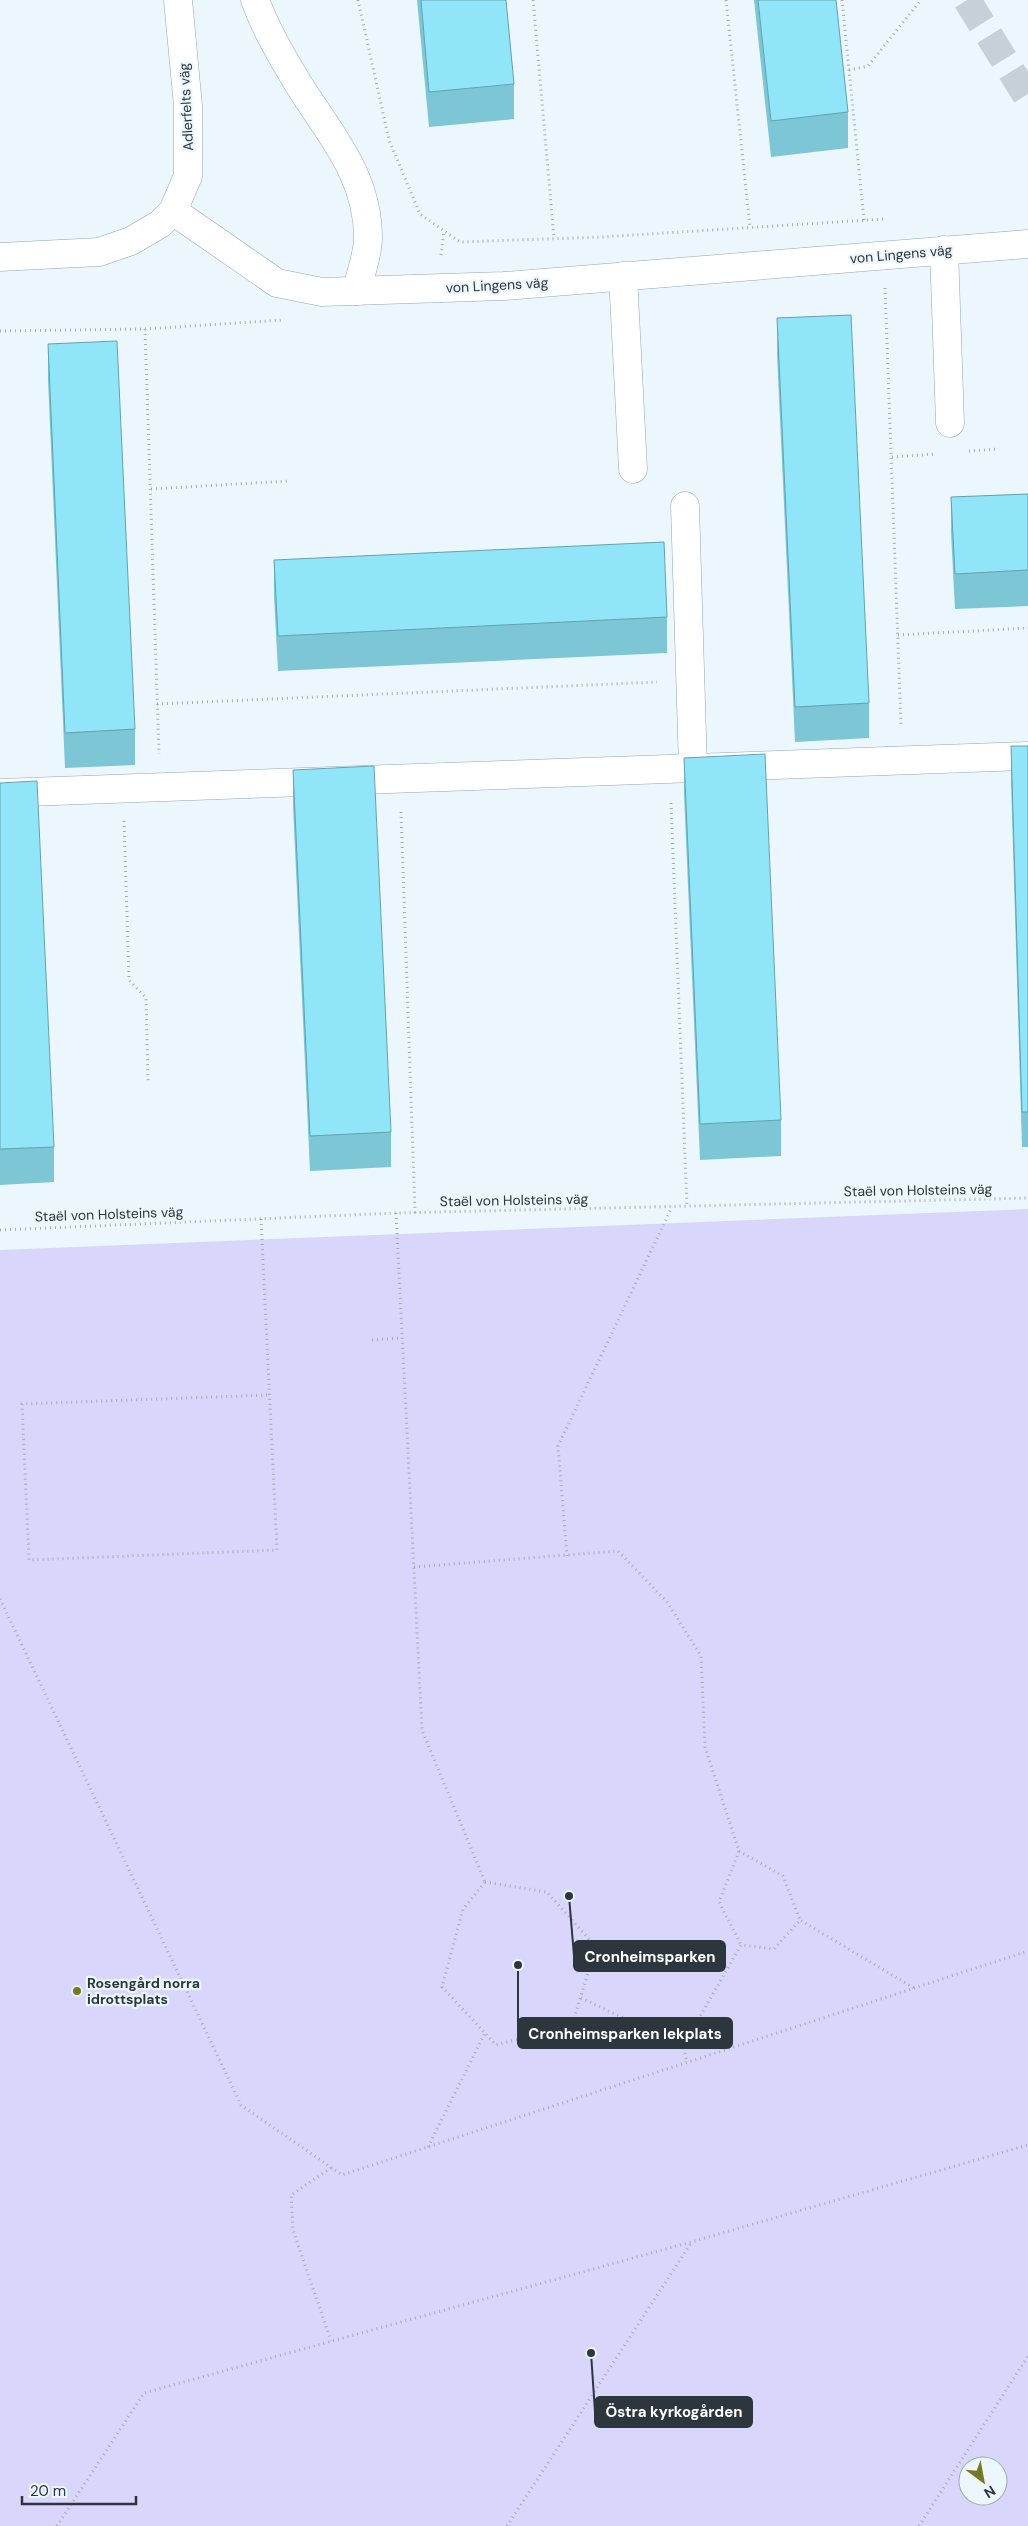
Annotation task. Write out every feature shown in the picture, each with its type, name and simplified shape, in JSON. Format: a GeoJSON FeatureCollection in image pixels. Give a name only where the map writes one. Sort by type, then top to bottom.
{"type":"FeatureCollection","features":[{"type":"Feature","properties":{"kind":"street","name":"Adlerfelts väg"},"geometry":{"type":"LineString","coordinates":[[173,211],[188,176],[188,106],[178,0]]}},
{"type":"Feature","properties":{"kind":"street"},"geometry":{"type":"LineString","coordinates":[[255,0],[266,30],[299,85],[347,156],[365,200],[368,240],[356,291]]}},
{"type":"Feature","properties":{"kind":"street"},"geometry":{"type":"LineString","coordinates":[[0,257],[99,252],[131,241],[160,224],[173,211]]}},
{"type":"Feature","properties":{"kind":"street","name":"von Lingens väg"},"geometry":{"type":"LineString","coordinates":[[173,211],[277,283],[322,292],[504,286],[1028,244]]}},
{"type":"Feature","properties":{"kind":"street"},"geometry":{"type":"LineString","coordinates":[[944,250],[950,423]]}},
{"type":"Feature","properties":{"kind":"street"},"geometry":{"type":"LineString","coordinates":[[623,276],[634,469]]}},
{"type":"Feature","properties":{"kind":"street"},"geometry":{"type":"LineString","coordinates":[[681,768],[690,681],[685,506]]}},
{"type":"Feature","properties":{"kind":"street"},"geometry":{"type":"LineString","coordinates":[[0,793],[1028,756]]}},
{"type":"Feature","properties":{"kind":"path"},"geometry":{"type":"LineString","coordinates":[[358,0],[389,140],[420,214],[460,242],[892,218]]}},
{"type":"Feature","properties":{"kind":"path"},"geometry":{"type":"LineString","coordinates":[[533,0],[554,238]]}},
{"type":"Feature","properties":{"kind":"path"},"geometry":{"type":"LineString","coordinates":[[726,0],[750,227]]}},
{"type":"Feature","properties":{"kind":"path"},"geometry":{"type":"LineString","coordinates":[[842,0],[864,220]]}},
{"type":"Feature","properties":{"kind":"path"},"geometry":{"type":"LineString","coordinates":[[849,70],[868,66],[920,0]]}},
{"type":"Feature","properties":{"kind":"path"},"geometry":{"type":"LineString","coordinates":[[885,285],[902,760]]}},
{"type":"Feature","properties":{"kind":"path"},"geometry":{"type":"LineString","coordinates":[[0,331],[145,329],[292,320]]}},
{"type":"Feature","properties":{"kind":"path"},"geometry":{"type":"LineString","coordinates":[[145,329],[160,787]]}},
{"type":"Feature","properties":{"kind":"path"},"geometry":{"type":"LineString","coordinates":[[151,489],[289,481]]}},
{"type":"Feature","properties":{"kind":"path"},"geometry":{"type":"LineString","coordinates":[[898,635],[1028,628]]}},
{"type":"Feature","properties":{"kind":"path"},"geometry":{"type":"LineString","coordinates":[[157,704],[690,681]]}},
{"type":"Feature","properties":{"kind":"path"},"geometry":{"type":"LineString","coordinates":[[681,768],[687,1207]]}},
{"type":"Feature","properties":{"kind":"path"},"geometry":{"type":"LineString","coordinates":[[399,778],[415,1213]]}},
{"type":"Feature","properties":{"kind":"path"},"geometry":{"type":"LineString","coordinates":[[123,788],[129,980],[146,998],[148,1081]]}},
{"type":"Feature","properties":{"kind":"path","name":"Staël von Holsteins väg"},"geometry":{"type":"LineString","coordinates":[[0,1230],[415,1213],[1028,1198]]}},
{"type":"Feature","properties":{"kind":"path"},"geometry":{"type":"LineString","coordinates":[[567,1556],[558,1446],[672,1207]]}},
{"type":"Feature","properties":{"kind":"path"},"geometry":{"type":"LineString","coordinates":[[396,1214],[422,1730],[485,1882]]}},
{"type":"Feature","properties":{"kind":"path"},"geometry":{"type":"LineString","coordinates":[[260,1219],[269,1394],[277,1550],[30,1560],[22,1404],[269,1394]]}},
{"type":"Feature","properties":{"kind":"path"},"geometry":{"type":"LineString","coordinates":[[372,1340],[402,1338]]}},
{"type":"Feature","properties":{"kind":"path"},"geometry":{"type":"LineString","coordinates":[[414,1567],[618,1551],[667,1602],[701,1656],[705,1747],[739,1851],[719,1902],[741,1945]]}},
{"type":"Feature","properties":{"kind":"path"},"geometry":{"type":"LineString","coordinates":[[0,1598],[242,2105],[342,2175],[1028,1951]]}},
{"type":"Feature","properties":{"kind":"path"},"geometry":{"type":"LineString","coordinates":[[739,1851],[783,1876],[800,1920],[914,1988]]}},
{"type":"Feature","properties":{"kind":"path"},"geometry":{"type":"LineString","coordinates":[[485,1882],[547,1892],[596,1947],[572,2025],[496,2045],[442,1987],[463,1909],[485,1882]]}},
{"type":"Feature","properties":{"kind":"path"},"geometry":{"type":"LineString","coordinates":[[741,1945],[774,1949],[800,1920]]}},
{"type":"Feature","properties":{"kind":"path"},"geometry":{"type":"LineString","coordinates":[[687,2062],[683,2046],[741,1945]]}},
{"type":"Feature","properties":{"kind":"path"},"geometry":{"type":"LineString","coordinates":[[581,1998],[683,2046]]}},
{"type":"Feature","properties":{"kind":"path"},"geometry":{"type":"LineString","coordinates":[[428,2147],[484,2033]]}},
{"type":"Feature","properties":{"kind":"path"},"geometry":{"type":"LineString","coordinates":[[57,2526],[144,2394],[691,2242],[1028,2145]]}},
{"type":"Feature","properties":{"kind":"path"},"geometry":{"type":"LineString","coordinates":[[331,2168],[292,2195],[293,2230],[331,2342]]}},
{"type":"Feature","properties":{"kind":"path"},"geometry":{"type":"LineString","coordinates":[[507,2526],[691,2242]]}},
{"type":"Feature","properties":{"kind":"path"},"geometry":{"type":"LineString","coordinates":[[919,2526],[1028,2356]]}},
{"type":"Feature","properties":{"kind":"shaded area"},"geometry":{"type":"Polygon","coordinates":[[[1028,1209],[1028,2526],[0,2526],[0,1250],[1028,1209]]]}},
{"type":"Feature","properties":{"kind":"building"},"geometry":{"type":"Polygon","coordinates":[[[421,0],[506,0],[514,84],[429,92],[421,0]]]}},
{"type":"Feature","properties":{"kind":"building"},"geometry":{"type":"Polygon","coordinates":[[[758,0],[836,0],[848,112],[771,121],[758,0]]]}},
{"type":"Feature","properties":{"kind":"building"},"geometry":{"type":"Polygon","coordinates":[[[851,315],[869,703],[795,707],[777,318],[851,315]]]}},
{"type":"Feature","properties":{"kind":"building"},"geometry":{"type":"Polygon","coordinates":[[[117,341],[135,729],[65,733],[48,344],[117,341]]]}},
{"type":"Feature","properties":{"kind":"building"},"geometry":{"type":"Polygon","coordinates":[[[1028,494],[1028,570],[955,574],[951,497],[1028,494]]]}},
{"type":"Feature","properties":{"kind":"building"},"geometry":{"type":"Polygon","coordinates":[[[664,542],[667,617],[278,636],[274,560],[664,542]]]}},
{"type":"Feature","properties":{"kind":"building"},"geometry":{"type":"Polygon","coordinates":[[[1011,746],[1028,746],[1028,1112],[1022,1112],[1011,746]]]}},
{"type":"Feature","properties":{"kind":"building"},"geometry":{"type":"Polygon","coordinates":[[[765,754],[781,1120],[700,1124],[684,758],[765,754]]]}},
{"type":"Feature","properties":{"kind":"building"},"geometry":{"type":"Polygon","coordinates":[[[374,766],[391,1132],[310,1136],[293,770],[374,766]]]}},
{"type":"Feature","properties":{"kind":"building"},"geometry":{"type":"Polygon","coordinates":[[[37,781],[54,1147],[0,1149],[0,783],[37,781]]]}},
{"type":"Feature","properties":{"kind":"tunnel"},"geometry":{"type":"LineString","coordinates":[[967,0],[1028,98]]}},
{"type":"Feature","properties":{"kind":"place","name":"Cronheimsparken"},"geometry":{"type":"Point","coordinates":[569,1896]}},
{"type":"Feature","properties":{"kind":"place","name":"Cronheimsparken lekplats"},"geometry":{"type":"Point","coordinates":[518,1965]}},
{"type":"Feature","properties":{"kind":"place","name":"Rosengård norra idrottsplats"},"geometry":{"type":"Point","coordinates":[77,1991]}},
{"type":"Feature","properties":{"kind":"place","name":"Östra kyrkogården"},"geometry":{"type":"Point","coordinates":[591,2353]}}]}
